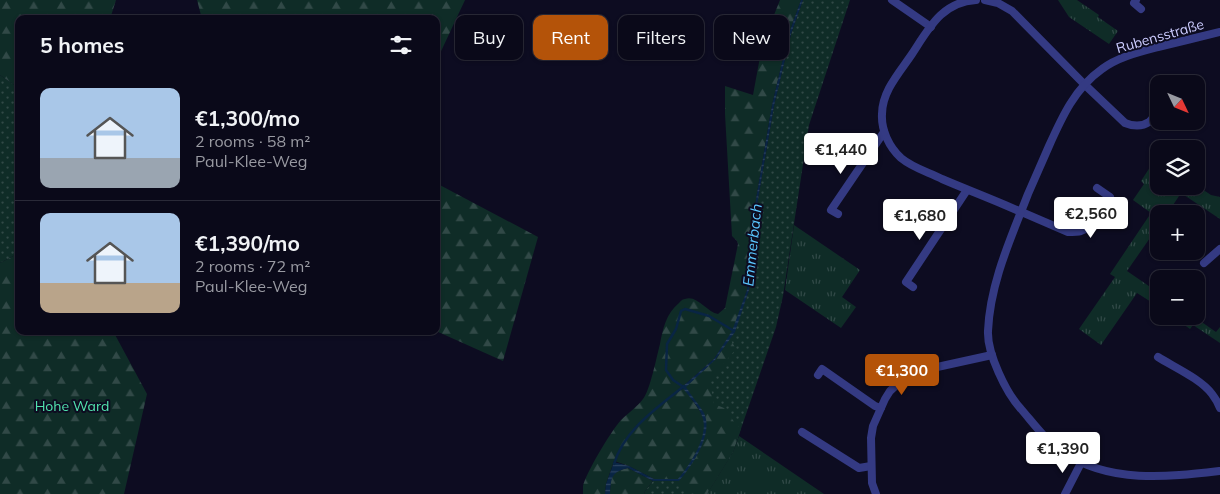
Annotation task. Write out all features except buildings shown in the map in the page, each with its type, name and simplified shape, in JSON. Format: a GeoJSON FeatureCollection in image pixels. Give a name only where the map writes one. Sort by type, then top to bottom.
{"type":"FeatureCollection","features":[{"type":"Feature","properties":{"kind":"street"},"geometry":{"type":"LineString","coordinates":[[892,0],[931,27]]}},
{"type":"Feature","properties":{"kind":"street"},"geometry":{"type":"LineString","coordinates":[[976,0],[955,4],[948,9],[931,27],[887,92],[882,114],[884,132],[892,147],[907,162],[967,190],[1068,232],[1081,231],[1091,224],[1110,197],[1097,188]]}},
{"type":"Feature","properties":{"kind":"street"},"geometry":{"type":"LineString","coordinates":[[985,0],[998,3],[1012,11],[1125,123],[1139,126],[1150,121]]}},
{"type":"Feature","properties":{"kind":"street"},"geometry":{"type":"LineString","coordinates":[[1136,0],[1134,3],[1141,9]]}},
{"type":"Feature","properties":{"kind":"street","name":"Rubensstraße"},"geometry":{"type":"LineString","coordinates":[[1220,32],[1139,52],[1114,62],[1084,84],[1062,116],[1021,212],[997,276],[987,333],[992,355],[1013,401],[1046,438],[1062,452],[1081,463],[1124,475],[1146,476],[1220,471]]}},
{"type":"Feature","properties":{"kind":"street"},"geometry":{"type":"LineString","coordinates":[[838,214],[831,210],[884,132]]}},
{"type":"Feature","properties":{"kind":"street"},"geometry":{"type":"LineString","coordinates":[[913,286],[906,282],[967,190]]}},
{"type":"Feature","properties":{"kind":"street"},"geometry":{"type":"LineString","coordinates":[[1204,263],[1220,249]]}},
{"type":"Feature","properties":{"kind":"street"},"geometry":{"type":"LineString","coordinates":[[876,494],[872,483],[871,466],[873,426],[885,399],[903,379],[919,371],[992,355]]}},
{"type":"Feature","properties":{"kind":"street"},"geometry":{"type":"LineString","coordinates":[[1158,357],[1205,386],[1211,392],[1220,408]]}},
{"type":"Feature","properties":{"kind":"street"},"geometry":{"type":"LineString","coordinates":[[818,374],[822,369],[875,406],[881,408]]}},
{"type":"Feature","properties":{"kind":"street"},"geometry":{"type":"LineString","coordinates":[[802,432],[859,468],[871,466]]}},
{"type":"Feature","properties":{"kind":"street"},"geometry":{"type":"LineString","coordinates":[[1065,494],[1081,463]]}},
{"type":"Feature","properties":{"kind":"green space"},"geometry":{"type":"Polygon","coordinates":[[[0,0],[116,0],[111,15],[15,15],[15,85],[0,75],[0,0]]]}},
{"type":"Feature","properties":{"kind":"green space"},"geometry":{"type":"Polygon","coordinates":[[[197,0],[465,0],[458,15],[455,15],[455,21],[440,53],[440,15],[201,15],[197,0]]]}},
{"type":"Feature","properties":{"kind":"green space"},"geometry":{"type":"Polygon","coordinates":[[[780,0],[801,0],[789,33],[789,15],[774,15],[780,0]]]}},
{"type":"Feature","properties":{"kind":"green space"},"geometry":{"type":"Polygon","coordinates":[[[803,0],[850,0],[809,125],[783,296],[776,327],[733,452],[707,494],[644,494],[653,481],[667,481],[704,415],[685,387],[715,360],[734,332],[749,290],[758,199],[774,106],[785,60],[789,60],[791,34],[803,0]]]}},
{"type":"Feature","properties":{"kind":"green space"},"geometry":{"type":"Polygon","coordinates":[[[1058,0],[1077,0],[1118,31],[1109,44],[1069,17],[1058,0]]]}},
{"type":"Feature","properties":{"kind":"green space"},"geometry":{"type":"Polygon","coordinates":[[[759,60],[783,60],[772,105],[756,199],[747,290],[733,331],[714,359],[674,394],[684,388],[700,411],[704,423],[702,440],[693,458],[678,479],[654,479],[629,466],[614,461],[606,484],[605,494],[583,494],[585,480],[605,442],[621,420],[646,395],[664,327],[671,312],[682,300],[689,298],[697,301],[714,313],[718,314],[725,308],[738,244],[732,236],[725,86],[753,95],[759,60]]]}},
{"type":"Feature","properties":{"kind":"green space"},"geometry":{"type":"Polygon","coordinates":[[[0,75],[15,85],[15,255],[0,263],[0,75]]]}},
{"type":"Feature","properties":{"kind":"green space"},"geometry":{"type":"Polygon","coordinates":[[[1150,167],[1150,195],[1180,195],[1173,205],[1150,205],[1150,212],[1133,200],[1144,184],[1141,181],[1150,167]]]}},
{"type":"Feature","properties":{"kind":"green space"},"geometry":{"type":"Polygon","coordinates":[[[440,185],[538,237],[503,361],[440,333],[440,185]]]}},
{"type":"Feature","properties":{"kind":"green space"},"geometry":{"type":"Polygon","coordinates":[[[1205,191],[1220,197],[1220,219],[1205,209],[1205,205],[1199,205],[1184,195],[1205,195],[1205,191]]]}},
{"type":"Feature","properties":{"kind":"green space"},"geometry":{"type":"Polygon","coordinates":[[[1150,214],[1150,238],[1127,271],[1150,287],[1150,301],[1137,293],[1101,345],[1079,329],[1115,277],[1110,274],[1150,214]]]}},
{"type":"Feature","properties":{"kind":"green space"},"geometry":{"type":"Polygon","coordinates":[[[794,225],[860,270],[842,297],[856,307],[841,328],[785,290],[794,225]]]}},
{"type":"Feature","properties":{"kind":"green space","name":"Hohe Ward"},"geometry":{"type":"Polygon","coordinates":[[[15,255],[15,335],[115,335],[147,394],[124,494],[0,494],[0,263],[15,255]]]}},
{"type":"Feature","properties":{"kind":"green space"},"geometry":{"type":"Polygon","coordinates":[[[1205,324],[1216,332],[1220,327],[1220,343],[1193,325],[1205,324]]]}},
{"type":"Feature","properties":{"kind":"green space"},"geometry":{"type":"Polygon","coordinates":[[[1184,325],[1193,325],[1190,329],[1184,325]]]}},
{"type":"Feature","properties":{"kind":"green space"},"geometry":{"type":"Polygon","coordinates":[[[730,339],[736,349],[709,381],[714,404],[724,408],[741,429],[733,452],[707,494],[685,492],[679,481],[690,468],[705,438],[704,415],[685,387],[715,360],[730,339]]]}},
{"type":"Feature","properties":{"kind":"green space"},"geometry":{"type":"Polygon","coordinates":[[[739,436],[824,494],[707,494],[733,452],[739,436]]]}},
{"type":"Feature","properties":{"kind":"green space"},"geometry":{"type":"Polygon","coordinates":[[[628,468],[653,481],[644,494],[610,494],[613,476],[618,471],[628,468]]]}},
{"type":"Feature","properties":{"kind":"green space"},"geometry":{"type":"Polygon","coordinates":[[[746,468],[762,468],[762,494],[746,494],[746,468]]]}},
{"type":"Feature","properties":{"kind":"water"},"geometry":{"type":"Polygon","coordinates":[[[801,0],[803,0],[789,42],[789,33],[801,0]]]}},
{"type":"Feature","properties":{"kind":"water","name":"Emmerbach"},"geometry":{"type":"Polygon","coordinates":[[[783,60],[785,60],[774,106],[758,199],[749,290],[735,332],[715,360],[686,387],[704,413],[706,430],[704,440],[690,467],[679,481],[653,481],[628,468],[613,476],[610,494],[605,494],[606,484],[614,462],[629,466],[654,479],[678,479],[698,449],[704,424],[702,416],[682,387],[714,359],[732,331],[747,290],[756,199],[772,105],[783,60]]]}},
{"type":"Feature","properties":{"kind":"waterway"},"geometry":{"type":"LineString","coordinates":[[685,388],[673,380],[666,370],[667,344],[676,329],[681,311],[685,309],[709,316],[734,331]]}},
{"type":"Feature","properties":{"kind":"waterway"},"geometry":{"type":"LineString","coordinates":[[614,464],[625,441],[633,430],[684,386]]}}]}
